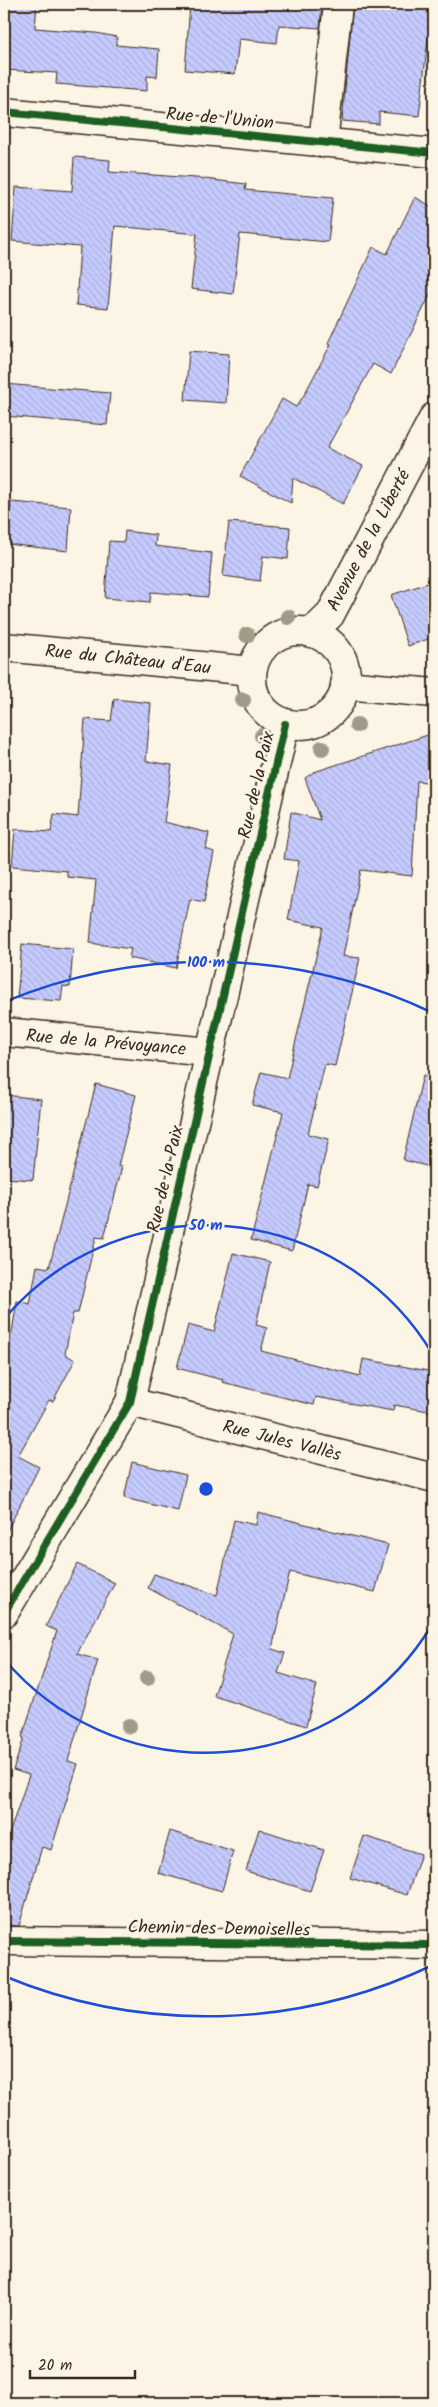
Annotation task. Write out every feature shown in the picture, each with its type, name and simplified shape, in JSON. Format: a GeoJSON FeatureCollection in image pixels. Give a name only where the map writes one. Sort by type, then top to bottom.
{"type":"FeatureCollection","features":[{"type":"Feature","properties":{"kind":"street"},"geometry":{"type":"LineString","coordinates":[[323,143],[338,4]]}},
{"type":"Feature","properties":{"kind":"street","name":"Rue de l'Union"},"geometry":{"type":"LineString","coordinates":[[4,112],[434,153]]}},
{"type":"Feature","properties":{"kind":"street","name":"Avenue de la Liberté"},"geometry":{"type":"LineString","coordinates":[[311,633],[330,615],[434,417]]}},
{"type":"Feature","properties":{"kind":"street"},"geometry":{"type":"LineString","coordinates":[[295,631],[311,633],[323,638],[338,652],[346,671],[346,685],[341,700],[330,713],[317,722],[301,726],[285,724],[273,718],[262,709],[254,691],[252,670],[257,656],[267,643],[280,635],[295,631]]}},
{"type":"Feature","properties":{"kind":"street","name":"Rue du Château d'Eau"},"geometry":{"type":"LineString","coordinates":[[4,647],[252,670]]}},
{"type":"Feature","properties":{"kind":"street"},"geometry":{"type":"LineString","coordinates":[[346,685],[434,693]]}},
{"type":"Feature","properties":{"kind":"street","name":"Rue de la Paix"},"geometry":{"type":"LineString","coordinates":[[4,1613],[130,1402],[285,724]]}},
{"type":"Feature","properties":{"kind":"street","name":"Rue de la Prévoyance"},"geometry":{"type":"LineString","coordinates":[[4,1032],[209,1052]]}},
{"type":"Feature","properties":{"kind":"street","name":"Rue Jules Vallès"},"geometry":{"type":"LineString","coordinates":[[130,1402],[434,1478]]}},
{"type":"Feature","properties":{"kind":"street","name":"Chemin des Demoiselles"},"geometry":{"type":"LineString","coordinates":[[4,1941],[434,1945]]}},
{"type":"Feature","properties":{"kind":"building"},"geometry":{"type":"Polygon","coordinates":[[[4,4],[37,4],[35,28],[96,33],[117,37],[116,45],[159,49],[157,77],[147,76],[147,91],[56,84],[57,73],[4,70],[4,4]]]}},
{"type":"Feature","properties":{"kind":"building"},"geometry":{"type":"Polygon","coordinates":[[[190,4],[322,4],[320,28],[279,25],[277,43],[239,39],[235,74],[185,70],[190,4]]]}},
{"type":"Feature","properties":{"kind":"building"},"geometry":{"type":"Polygon","coordinates":[[[353,4],[434,4],[434,40],[428,39],[419,116],[379,112],[379,124],[342,121],[353,4]]]}},
{"type":"Feature","properties":{"kind":"building"},"geometry":{"type":"Polygon","coordinates":[[[74,157],[110,160],[109,172],[196,178],[246,184],[245,190],[333,198],[328,242],[240,234],[233,294],[191,289],[197,234],[115,226],[108,308],[76,305],[80,247],[12,241],[16,187],[72,191],[74,157]]]}},
{"type":"Feature","properties":{"kind":"building"},"geometry":{"type":"Polygon","coordinates":[[[415,197],[434,208],[434,287],[391,374],[373,364],[327,448],[363,466],[343,504],[293,478],[291,503],[240,476],[282,399],[296,407],[304,395],[331,344],[328,343],[373,247],[387,254],[415,197]]]}},
{"type":"Feature","properties":{"kind":"building"},"geometry":{"type":"Polygon","coordinates":[[[189,351],[229,354],[226,403],[185,400],[189,351]]]}},
{"type":"Feature","properties":{"kind":"building"},"geometry":{"type":"Polygon","coordinates":[[[4,384],[110,393],[107,425],[4,416],[4,384]]]}},
{"type":"Feature","properties":{"kind":"building"},"geometry":{"type":"Polygon","coordinates":[[[11,502],[71,507],[68,551],[7,544],[11,502]]]}},
{"type":"Feature","properties":{"kind":"building"},"geometry":{"type":"Polygon","coordinates":[[[229,522],[290,527],[288,559],[263,556],[260,581],[223,576],[229,522]]]}},
{"type":"Feature","properties":{"kind":"building"},"geometry":{"type":"Polygon","coordinates":[[[125,531],[156,535],[155,546],[212,553],[208,597],[151,592],[150,602],[105,598],[109,541],[124,542],[125,531]]]}},
{"type":"Feature","properties":{"kind":"building"},"geometry":{"type":"Polygon","coordinates":[[[434,581],[434,637],[408,646],[391,595],[434,581]]]}},
{"type":"Feature","properties":{"kind":"building"},"geometry":{"type":"Polygon","coordinates":[[[114,699],[151,703],[146,761],[172,765],[164,822],[209,833],[206,849],[214,852],[204,902],[190,899],[176,968],[129,958],[131,949],[90,943],[96,880],[67,877],[67,871],[12,866],[15,829],[51,832],[54,814],[78,817],[85,719],[111,721],[114,699]]]}},
{"type":"Feature","properties":{"kind":"building"},"geometry":{"type":"Polygon","coordinates":[[[434,733],[434,783],[417,781],[412,876],[361,870],[343,956],[360,958],[335,1066],[325,1064],[308,1134],[329,1139],[317,1186],[308,1184],[292,1251],[251,1240],[283,1112],[252,1105],[261,1072],[287,1078],[323,927],[288,920],[299,861],[284,859],[291,812],[320,820],[305,778],[314,772],[434,733]]]}},
{"type":"Feature","properties":{"kind":"building"},"geometry":{"type":"Polygon","coordinates":[[[22,944],[73,949],[70,987],[63,986],[61,1001],[17,998],[22,944]]]}},
{"type":"Feature","properties":{"kind":"building"},"geometry":{"type":"Polygon","coordinates":[[[423,1075],[434,1076],[434,1168],[403,1160],[423,1075]]]}},
{"type":"Feature","properties":{"kind":"building"},"geometry":{"type":"Polygon","coordinates":[[[96,1084],[136,1095],[118,1166],[122,1167],[104,1238],[96,1237],[78,1313],[73,1313],[65,1354],[75,1360],[53,1401],[49,1400],[18,1456],[39,1467],[4,1537],[4,1349],[12,1332],[17,1301],[30,1304],[37,1266],[49,1268],[96,1084]]]}},
{"type":"Feature","properties":{"kind":"building"},"geometry":{"type":"Polygon","coordinates":[[[4,1095],[41,1099],[33,1180],[4,1178],[7,1142],[4,1142],[4,1095]]]}},
{"type":"Feature","properties":{"kind":"building"},"geometry":{"type":"Polygon","coordinates":[[[233,1253],[270,1262],[256,1325],[267,1328],[261,1351],[360,1376],[363,1359],[434,1372],[434,1412],[394,1405],[393,1411],[316,1397],[314,1405],[222,1382],[223,1380],[177,1368],[188,1325],[214,1332],[233,1253]]]}},
{"type":"Feature","properties":{"kind":"building"},"geometry":{"type":"Polygon","coordinates":[[[132,1462],[186,1475],[178,1511],[124,1498],[132,1462]]]}},
{"type":"Feature","properties":{"kind":"building"},"geometry":{"type":"Polygon","coordinates":[[[258,1512],[388,1545],[375,1592],[290,1572],[272,1649],[285,1653],[278,1673],[317,1685],[306,1726],[214,1696],[233,1634],[148,1588],[154,1574],[217,1595],[234,1520],[256,1525],[258,1512]]]}},
{"type":"Feature","properties":{"kind":"building"},"geometry":{"type":"Polygon","coordinates":[[[77,1564],[115,1583],[77,1654],[98,1660],[68,1761],[78,1764],[51,1850],[42,1847],[19,1926],[4,1925],[4,1849],[29,1775],[13,1770],[57,1631],[46,1626],[77,1564]]]}},
{"type":"Feature","properties":{"kind":"building"},"geometry":{"type":"Polygon","coordinates":[[[259,1829],[324,1850],[310,1891],[246,1871],[259,1829]]]}},
{"type":"Feature","properties":{"kind":"building"},"geometry":{"type":"Polygon","coordinates":[[[170,1831],[233,1851],[222,1891],[158,1873],[170,1831]]]}},
{"type":"Feature","properties":{"kind":"building"},"geometry":{"type":"Polygon","coordinates":[[[364,1836],[421,1854],[407,1895],[350,1878],[364,1836]]]}},
{"type":"Feature","properties":{"kind":"cycle path"},"geometry":{"type":"LineString","coordinates":[[4,112],[434,153]]}},
{"type":"Feature","properties":{"kind":"cycle path"},"geometry":{"type":"LineString","coordinates":[[4,1613],[130,1402],[285,724]]}},
{"type":"Feature","properties":{"kind":"cycle path"},"geometry":{"type":"LineString","coordinates":[[4,1941],[434,1945]]}}]}
